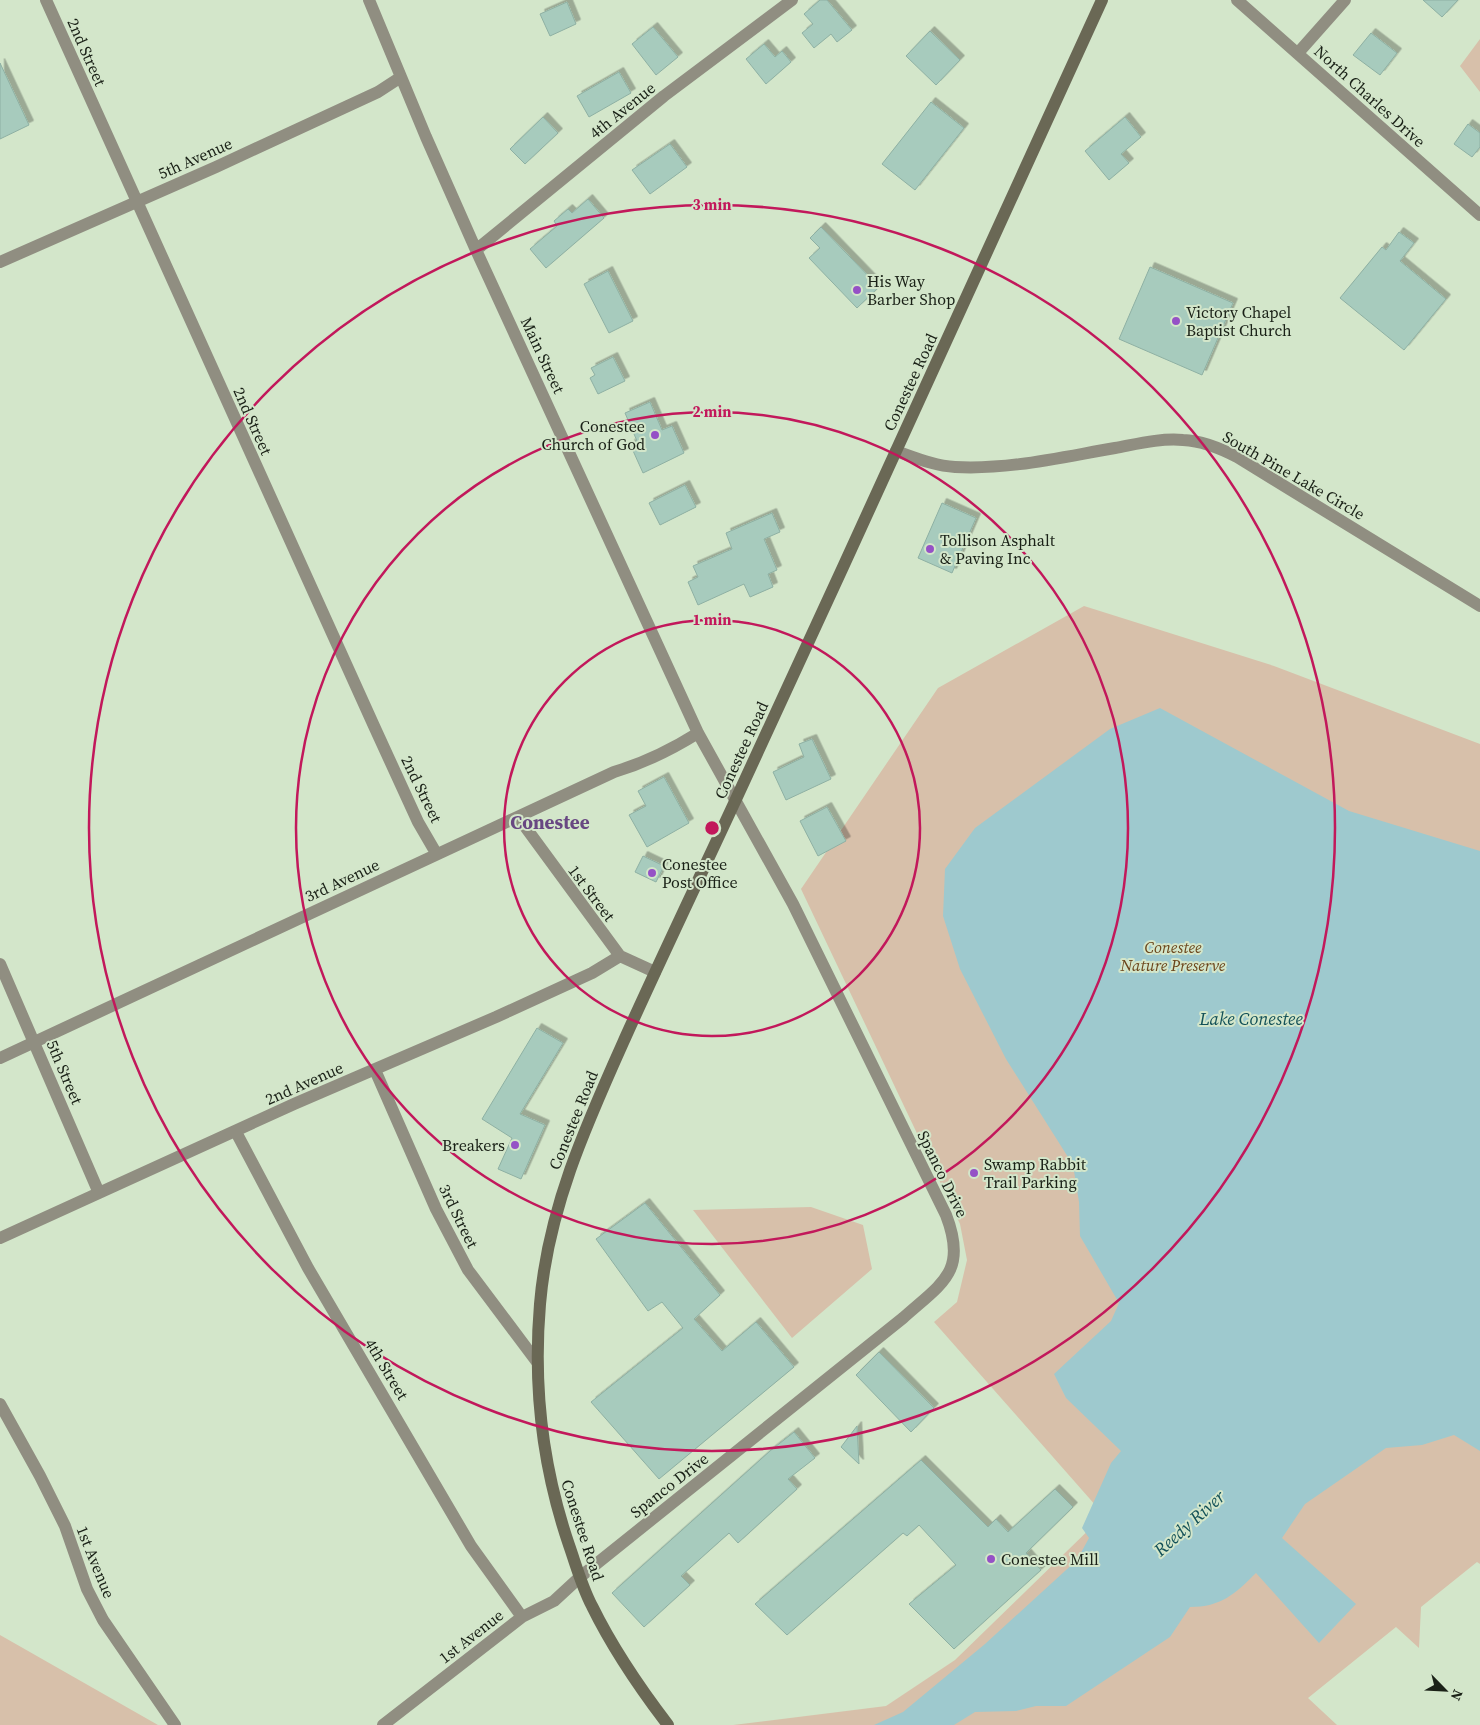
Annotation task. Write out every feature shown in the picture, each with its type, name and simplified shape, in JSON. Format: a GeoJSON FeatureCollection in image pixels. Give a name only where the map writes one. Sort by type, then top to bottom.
{"type":"FeatureCollection","features":[{"type":"Feature","properties":{"kind":"main road","name":"Conestee Road"},"geometry":{"type":"LineString","coordinates":[[668,1725],[635,1682],[590,1603],[556,1509],[545,1460],[538,1405],[536,1362],[540,1301],[547,1249],[555,1213],[567,1174],[588,1122],[655,972],[736,800],[1102,0]]}},
{"type":"Feature","properties":{"kind":"street","name":"2nd Street"},"geometry":{"type":"LineString","coordinates":[[46,0],[374,726],[418,822],[436,853]]}},
{"type":"Feature","properties":{"kind":"street","name":"Main Street"},"geometry":{"type":"LineString","coordinates":[[369,0],[400,77],[476,250],[698,733],[736,800]]}},
{"type":"Feature","properties":{"kind":"street","name":"4th Avenue"},"geometry":{"type":"LineString","coordinates":[[476,250],[664,96],[792,0]]}},
{"type":"Feature","properties":{"kind":"street","name":"North Charles Drive"},"geometry":{"type":"LineString","coordinates":[[1237,0],[1480,216]]}},
{"type":"Feature","properties":{"kind":"street"},"geometry":{"type":"LineString","coordinates":[[1298,53],[1345,0]]}},
{"type":"Feature","properties":{"kind":"street","name":"5th Avenue"},"geometry":{"type":"LineString","coordinates":[[0,262],[369,96],[400,77]]}},
{"type":"Feature","properties":{"kind":"street","name":"South Pine Lake Circle"},"geometry":{"type":"LineString","coordinates":[[896,451],[927,462],[953,467],[976,468],[1052,459],[1161,440],[1182,439],[1202,442],[1237,457],[1480,606]]}},
{"type":"Feature","properties":{"kind":"street","name":"3rd Avenue"},"geometry":{"type":"LineString","coordinates":[[0,1058],[436,853],[518,818],[614,772],[634,766],[677,746],[698,733]]}},
{"type":"Feature","properties":{"kind":"street","name":"Spanco Drive"},"geometry":{"type":"LineString","coordinates":[[580,1577],[903,1318],[946,1278],[955,1256],[954,1236],[946,1215],[793,904],[736,800]]}},
{"type":"Feature","properties":{"kind":"street","name":"1st Street"},"geometry":{"type":"LineString","coordinates":[[518,818],[620,956],[655,972]]}},
{"type":"Feature","properties":{"kind":"street","name":"2nd Avenue"},"geometry":{"type":"LineString","coordinates":[[0,1238],[592,973],[620,956]]}},
{"type":"Feature","properties":{"kind":"street","name":"5th Street"},"geometry":{"type":"LineString","coordinates":[[0,964],[99,1193]]}},
{"type":"Feature","properties":{"kind":"street","name":"3rd Street"},"geometry":{"type":"LineString","coordinates":[[375,1070],[436,1208],[468,1270],[536,1362]]}},
{"type":"Feature","properties":{"kind":"street","name":"4th Street"},"geometry":{"type":"LineString","coordinates":[[236,1132],[308,1268],[471,1546],[522,1617]]}},
{"type":"Feature","properties":{"kind":"street","name":"1st Avenue"},"geometry":{"type":"LineString","coordinates":[[0,1404],[65,1526],[87,1589],[104,1620],[175,1725]]}},
{"type":"Feature","properties":{"kind":"street","name":"1st Avenue"},"geometry":{"type":"LineString","coordinates":[[383,1725],[522,1617],[554,1601],[580,1577]]}},
{"type":"Feature","properties":{"kind":"green space"},"geometry":{"type":"Polygon","coordinates":[[[1480,39],[1480,92],[1460,66],[1480,39]]]}},
{"type":"Feature","properties":{"kind":"green space","name":"Conestee Nature Preserve"},"geometry":{"type":"Polygon","coordinates":[[[1084,606],[1274,666],[1480,744],[1480,1564],[1477,1562],[1421,1607],[1419,1648],[1396,1627],[1308,1698],[1337,1725],[733,1725],[886,1706],[955,1660],[1104,1515],[934,1322],[957,1302],[967,1260],[960,1224],[801,889],[938,688],[1084,606]]]}},
{"type":"Feature","properties":{"kind":"green space"},"geometry":{"type":"Polygon","coordinates":[[[811,1207],[863,1225],[872,1269],[792,1338],[693,1210],[811,1207]]]}},
{"type":"Feature","properties":{"kind":"green space"},"geometry":{"type":"Polygon","coordinates":[[[0,1635],[158,1725],[0,1725],[0,1635]]]}},
{"type":"Feature","properties":{"kind":"water","name":"Lake Conestee"},"geometry":{"type":"Polygon","coordinates":[[[1160,708],[1349,811],[1480,851],[1480,1451],[1454,1435],[1422,1445],[1386,1448],[1305,1504],[1282,1538],[1356,1604],[1319,1643],[1256,1573],[1227,1598],[1210,1605],[1190,1607],[1170,1637],[1066,1706],[1036,1706],[1016,1711],[975,1712],[954,1725],[874,1725],[903,1712],[985,1644],[1077,1560],[1089,1538],[1082,1528],[1111,1463],[1121,1451],[1066,1398],[1054,1374],[1111,1321],[1119,1303],[1080,1236],[1079,1202],[1073,1165],[1006,1059],[960,969],[943,916],[945,869],[975,828],[1110,729],[1160,708]]]}},
{"type":"Feature","properties":{"kind":"building"},"geometry":{"type":"Polygon","coordinates":[[[820,0],[827,0],[852,30],[837,42],[831,34],[814,48],[802,33],[813,24],[804,14],[820,0]]]}},
{"type":"Feature","properties":{"kind":"building"},"geometry":{"type":"Polygon","coordinates":[[[1423,0],[1458,0],[1442,17],[1423,0]]]}},
{"type":"Feature","properties":{"kind":"building"},"geometry":{"type":"Polygon","coordinates":[[[567,2],[576,24],[550,36],[540,14],[567,2]]]}},
{"type":"Feature","properties":{"kind":"building"},"geometry":{"type":"Polygon","coordinates":[[[653,27],[678,57],[656,75],[632,44],[653,27]]]}},
{"type":"Feature","properties":{"kind":"building"},"geometry":{"type":"Polygon","coordinates":[[[930,31],[960,60],[936,85],[906,56],[930,31]]]}},
{"type":"Feature","properties":{"kind":"building"},"geometry":{"type":"Polygon","coordinates":[[[1371,33],[1397,53],[1380,75],[1353,55],[1371,33]]]}},
{"type":"Feature","properties":{"kind":"building"},"geometry":{"type":"Polygon","coordinates":[[[764,44],[775,57],[782,51],[791,62],[766,84],[746,59],[764,44]]]}},
{"type":"Feature","properties":{"kind":"building"},"geometry":{"type":"Polygon","coordinates":[[[0,63],[29,125],[0,139],[0,63]]]}},
{"type":"Feature","properties":{"kind":"building"},"geometry":{"type":"Polygon","coordinates":[[[619,72],[631,93],[589,117],[577,96],[619,72]]]}},
{"type":"Feature","properties":{"kind":"building"},"geometry":{"type":"Polygon","coordinates":[[[931,102],[964,128],[915,190],[882,164],[931,102]]]}},
{"type":"Feature","properties":{"kind":"building"},"geometry":{"type":"Polygon","coordinates":[[[543,117],[558,133],[525,164],[510,149],[543,117]]]}},
{"type":"Feature","properties":{"kind":"building"},"geometry":{"type":"Polygon","coordinates":[[[1125,117],[1141,137],[1121,154],[1129,163],[1109,180],[1085,151],[1125,117]]]}},
{"type":"Feature","properties":{"kind":"building"},"geometry":{"type":"Polygon","coordinates":[[[1468,124],[1480,133],[1480,147],[1472,157],[1454,144],[1468,124]]]}},
{"type":"Feature","properties":{"kind":"building"},"geometry":{"type":"Polygon","coordinates":[[[670,144],[687,167],[650,194],[632,170],[670,144]]]}},
{"type":"Feature","properties":{"kind":"building"},"geometry":{"type":"Polygon","coordinates":[[[588,199],[604,218],[546,268],[530,249],[557,226],[554,221],[568,209],[572,213],[588,199]]]}},
{"type":"Feature","properties":{"kind":"building"},"geometry":{"type":"Polygon","coordinates":[[[821,227],[879,287],[857,308],[809,258],[820,248],[810,238],[821,227]]]}},
{"type":"Feature","properties":{"kind":"building"},"geometry":{"type":"Polygon","coordinates":[[[1399,232],[1414,243],[1400,261],[1446,299],[1404,350],[1340,298],[1382,247],[1386,250],[1399,232]]]}},
{"type":"Feature","properties":{"kind":"building","name":"Victory Chapel Baptist Church"},"geometry":{"type":"Polygon","coordinates":[[[1150,267],[1233,303],[1202,375],[1119,339],[1150,267]]]}},
{"type":"Feature","properties":{"kind":"building"},"geometry":{"type":"Polygon","coordinates":[[[608,271],[633,321],[609,333],[584,284],[608,271]]]}},
{"type":"Feature","properties":{"kind":"building"},"geometry":{"type":"Polygon","coordinates":[[[613,357],[625,381],[598,394],[590,378],[595,375],[591,368],[613,357]]]}},
{"type":"Feature","properties":{"kind":"building","name":"Conestee Church of God"},"geometry":{"type":"Polygon","coordinates":[[[650,402],[662,430],[672,426],[684,453],[643,473],[630,444],[637,441],[625,413],[650,402]]]}},
{"type":"Feature","properties":{"kind":"building"},"geometry":{"type":"Polygon","coordinates":[[[685,485],[696,507],[660,525],[649,503],[685,485]]]}},
{"type":"Feature","properties":{"kind":"building"},"geometry":{"type":"Polygon","coordinates":[[[942,503],[976,518],[952,573],[918,558],[942,503]]]}},
{"type":"Feature","properties":{"kind":"building"},"geometry":{"type":"Polygon","coordinates":[[[772,513],[780,532],[764,539],[777,570],[768,574],[773,587],[750,597],[744,584],[698,605],[688,582],[698,577],[693,566],[732,549],[726,533],[772,513]]]}},
{"type":"Feature","properties":{"kind":"building"},"geometry":{"type":"Polygon","coordinates":[[[812,739],[831,779],[786,800],[773,772],[804,757],[799,744],[812,739]]]}},
{"type":"Feature","properties":{"kind":"building"},"geometry":{"type":"Polygon","coordinates":[[[664,777],[689,823],[647,847],[629,815],[646,806],[638,791],[664,777]]]}},
{"type":"Feature","properties":{"kind":"building"},"geometry":{"type":"Polygon","coordinates":[[[827,807],[846,841],[818,856],[800,821],[827,807]]]}},
{"type":"Feature","properties":{"kind":"building"},"geometry":{"type":"Polygon","coordinates":[[[643,856],[664,866],[656,882],[635,872],[643,856]]]}},
{"type":"Feature","properties":{"kind":"building"},"geometry":{"type":"Polygon","coordinates":[[[537,1028],[563,1043],[520,1114],[545,1125],[521,1179],[498,1169],[512,1138],[482,1119],[537,1028]]]}},
{"type":"Feature","properties":{"kind":"building"},"geometry":{"type":"Polygon","coordinates":[[[645,1203],[720,1295],[694,1319],[722,1351],[756,1322],[794,1367],[659,1479],[591,1402],[683,1328],[662,1302],[648,1311],[596,1239],[645,1203]]]}},
{"type":"Feature","properties":{"kind":"building"},"geometry":{"type":"Polygon","coordinates":[[[879,1352],[934,1408],[911,1432],[856,1375],[879,1352]]]}},
{"type":"Feature","properties":{"kind":"building"},"geometry":{"type":"Polygon","coordinates":[[[857,1426],[859,1464],[841,1447],[857,1426]]]}},
{"type":"Feature","properties":{"kind":"building"},"geometry":{"type":"Polygon","coordinates":[[[794,1432],[815,1458],[788,1479],[797,1489],[738,1543],[729,1533],[681,1576],[690,1585],[644,1627],[612,1593],[770,1451],[794,1432]]]}},
{"type":"Feature","properties":{"kind":"building","name":"Conestee Mill"},"geometry":{"type":"Polygon","coordinates":[[[921,1460],[988,1527],[996,1519],[1008,1532],[1055,1489],[1073,1507],[1026,1553],[1041,1570],[954,1649],[909,1604],[956,1565],[919,1525],[907,1536],[903,1533],[787,1635],[755,1604],[921,1460]]]}},
{"type":"Feature","properties":{"kind":"place","name":"His Way Barber Shop"},"geometry":{"type":"Point","coordinates":[857,290]}},
{"type":"Feature","properties":{"kind":"place","name":"Victory Chapel Baptist Church"},"geometry":{"type":"Point","coordinates":[1176,321]}},
{"type":"Feature","properties":{"kind":"place","name":"Conestee Church of God"},"geometry":{"type":"Point","coordinates":[655,435]}},
{"type":"Feature","properties":{"kind":"place","name":"Tollison Asphalt & Paving Inc"},"geometry":{"type":"Point","coordinates":[930,549]}},
{"type":"Feature","properties":{"kind":"place","name":"Conestee Post Office"},"geometry":{"type":"Point","coordinates":[652,873]}},
{"type":"Feature","properties":{"kind":"place","name":"Breakers"},"geometry":{"type":"Point","coordinates":[515,1145]}},
{"type":"Feature","properties":{"kind":"place","name":"Swamp Rabbit Trail Parking"},"geometry":{"type":"Point","coordinates":[974,1173]}},
{"type":"Feature","properties":{"kind":"place","name":"Conestee Mill"},"geometry":{"type":"Point","coordinates":[991,1559]}},
{"type":"Feature","properties":{"kind":"district","name":"Conestee"},"geometry":{"type":"Point","coordinates":[550,822]}},
{"type":"Feature","properties":{"kind":"water label","name":"Reedy River"},"geometry":{"type":"Point","coordinates":[1189,1523]}}]}
